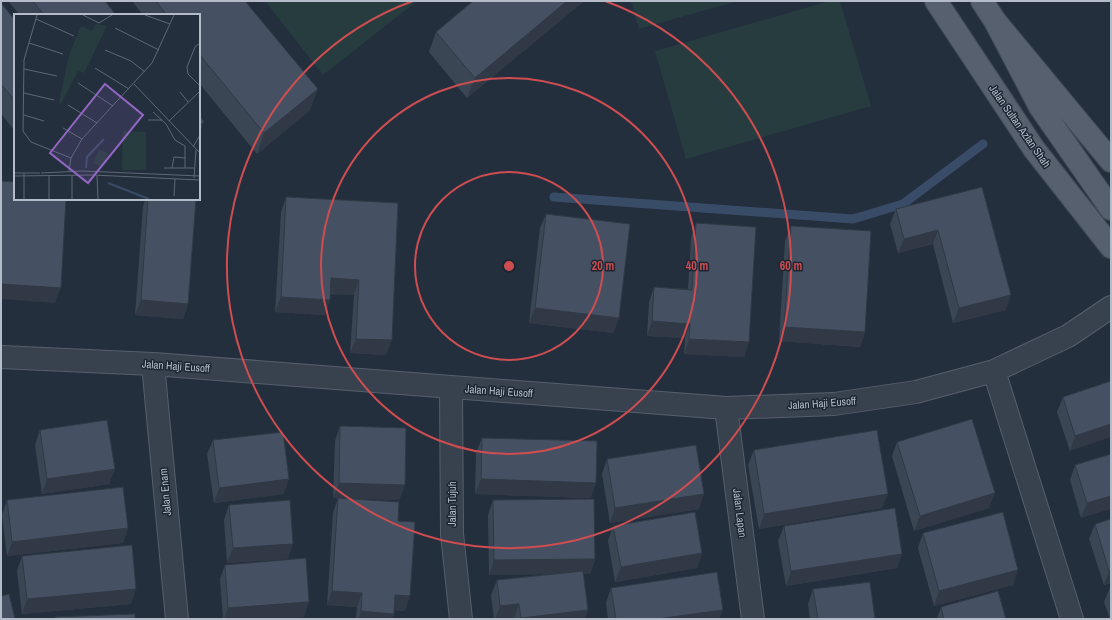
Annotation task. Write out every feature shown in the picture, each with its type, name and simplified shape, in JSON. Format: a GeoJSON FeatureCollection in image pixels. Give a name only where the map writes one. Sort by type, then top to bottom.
{"type":"FeatureCollection","features":[{"type":"Feature","properties":{"kind":"main road","name":"Jalan Sultan Azlan Shah"},"geometry":{"type":"LineString","coordinates":[[936,1],[1034,149],[1111,247]]}},
{"type":"Feature","properties":{"kind":"main road"},"geometry":{"type":"LineString","coordinates":[[982,1],[995,21],[1040,107],[1111,208]]}},
{"type":"Feature","properties":{"kind":"main road"},"geometry":{"type":"LineString","coordinates":[[995,21],[1111,161]]}},
{"type":"Feature","properties":{"kind":"street","name":"Jalan Haji Eusoff"},"geometry":{"type":"LineString","coordinates":[[1,357],[153,364],[726,408],[849,402],[916,392],[994,371],[1068,336],[1111,308]]}},
{"type":"Feature","properties":{"kind":"street","name":"Jalan Enam"},"geometry":{"type":"LineString","coordinates":[[153,364],[177,619]]}},
{"type":"Feature","properties":{"kind":"street"},"geometry":{"type":"LineString","coordinates":[[994,371],[1072,619]]}},
{"type":"Feature","properties":{"kind":"street","name":"Jalan Tujuh"},"geometry":{"type":"LineString","coordinates":[[451,388],[452,534],[461,619]]}},
{"type":"Feature","properties":{"kind":"street","name":"Jalan Lapan"},"geometry":{"type":"LineString","coordinates":[[726,408],[753,619]]}},
{"type":"Feature","properties":{"kind":"green space"},"geometry":{"type":"Polygon","coordinates":[[[265,1],[417,1],[323,75],[265,1]]]}},
{"type":"Feature","properties":{"kind":"green space"},"geometry":{"type":"Polygon","coordinates":[[[631,1],[737,1],[639,29],[631,1]]]}},
{"type":"Feature","properties":{"kind":"green space"},"geometry":{"type":"Polygon","coordinates":[[[830,1],[840,1],[871,106],[686,159],[655,51],[830,1]]]}},
{"type":"Feature","properties":{"kind":"building"},"geometry":{"type":"Polygon","coordinates":[[[33,1],[105,1],[115,14],[43,14],[33,1]]]}},
{"type":"Feature","properties":{"kind":"building"},"geometry":{"type":"Polygon","coordinates":[[[156,1],[245,1],[318,89],[264,133],[200,55],[200,14],[166,14],[156,1]]]}},
{"type":"Feature","properties":{"kind":"building"},"geometry":{"type":"Polygon","coordinates":[[[473,1],[567,1],[475,78],[436,32],[473,1]]]}},
{"type":"Feature","properties":{"kind":"building"},"geometry":{"type":"Polygon","coordinates":[[[1,3],[14,19],[14,100],[1,84],[1,3]]]}},
{"type":"Feature","properties":{"kind":"building"},"geometry":{"type":"Polygon","coordinates":[[[200,116],[204,122],[200,125],[200,116]]]}},
{"type":"Feature","properties":{"kind":"building"},"geometry":{"type":"Polygon","coordinates":[[[1,181],[14,182],[14,200],[66,200],[61,288],[1,284],[1,181]]]}},
{"type":"Feature","properties":{"kind":"building"},"geometry":{"type":"Polygon","coordinates":[[[982,187],[1011,295],[959,308],[938,230],[904,239],[896,209],[982,187]]]}},
{"type":"Feature","properties":{"kind":"building"},"geometry":{"type":"Polygon","coordinates":[[[286,197],[398,203],[392,340],[356,339],[359,280],[331,278],[330,300],[281,297],[286,197]]]}},
{"type":"Feature","properties":{"kind":"building"},"geometry":{"type":"Polygon","coordinates":[[[148,200],[196,200],[188,304],[141,300],[148,200]]]}},
{"type":"Feature","properties":{"kind":"building"},"geometry":{"type":"Polygon","coordinates":[[[546,214],[630,224],[619,318],[535,308],[546,214]]]}},
{"type":"Feature","properties":{"kind":"building"},"geometry":{"type":"Polygon","coordinates":[[[696,223],[756,227],[749,342],[689,339],[690,324],[652,321],[654,287],[692,290],[696,223]]]}},
{"type":"Feature","properties":{"kind":"building"},"geometry":{"type":"Polygon","coordinates":[[[791,226],[871,231],[865,332],[784,327],[791,226]]]}},
{"type":"Feature","properties":{"kind":"building"},"geometry":{"type":"Polygon","coordinates":[[[1111,381],[1111,424],[1075,436],[1063,397],[1111,381]]]}},
{"type":"Feature","properties":{"kind":"building"},"geometry":{"type":"Polygon","coordinates":[[[972,419],[995,493],[920,516],[897,442],[972,419]]]}},
{"type":"Feature","properties":{"kind":"building"},"geometry":{"type":"Polygon","coordinates":[[[107,420],[115,469],[47,479],[40,430],[107,420]]]}},
{"type":"Feature","properties":{"kind":"building"},"geometry":{"type":"Polygon","coordinates":[[[340,426],[406,428],[405,485],[339,483],[340,426]]]}},
{"type":"Feature","properties":{"kind":"building"},"geometry":{"type":"Polygon","coordinates":[[[877,430],[888,494],[764,514],[754,450],[877,430]]]}},
{"type":"Feature","properties":{"kind":"building"},"geometry":{"type":"Polygon","coordinates":[[[283,432],[289,479],[219,488],[213,440],[283,432]]]}},
{"type":"Feature","properties":{"kind":"building"},"geometry":{"type":"Polygon","coordinates":[[[482,438],[597,441],[596,483],[481,479],[482,438]]]}},
{"type":"Feature","properties":{"kind":"building"},"geometry":{"type":"Polygon","coordinates":[[[696,445],[704,494],[615,508],[607,459],[696,445]]]}},
{"type":"Feature","properties":{"kind":"building"},"geometry":{"type":"Polygon","coordinates":[[[1111,454],[1111,496],[1087,503],[1075,465],[1111,454]]]}},
{"type":"Feature","properties":{"kind":"building"},"geometry":{"type":"Polygon","coordinates":[[[123,487],[128,528],[12,542],[7,500],[123,487]]]}},
{"type":"Feature","properties":{"kind":"building"},"geometry":{"type":"Polygon","coordinates":[[[338,498],[399,502],[398,521],[415,522],[410,596],[395,595],[394,614],[361,611],[362,593],[332,591],[338,498]]]}},
{"type":"Feature","properties":{"kind":"building"},"geometry":{"type":"Polygon","coordinates":[[[594,499],[595,559],[494,560],[493,500],[594,499]]]}},
{"type":"Feature","properties":{"kind":"building"},"geometry":{"type":"Polygon","coordinates":[[[290,500],[293,544],[233,548],[229,505],[290,500]]]}},
{"type":"Feature","properties":{"kind":"building"},"geometry":{"type":"Polygon","coordinates":[[[895,508],[902,554],[791,571],[784,526],[895,508]]]}},
{"type":"Feature","properties":{"kind":"building"},"geometry":{"type":"Polygon","coordinates":[[[695,512],[702,553],[621,567],[613,526],[695,512]]]}},
{"type":"Feature","properties":{"kind":"building"},"geometry":{"type":"Polygon","coordinates":[[[1003,512],[1018,570],[939,591],[923,533],[1003,512]]]}},
{"type":"Feature","properties":{"kind":"building"},"geometry":{"type":"Polygon","coordinates":[[[1111,519],[1111,570],[1109,571],[1095,524],[1111,519]]]}},
{"type":"Feature","properties":{"kind":"building"},"geometry":{"type":"Polygon","coordinates":[[[132,545],[136,589],[27,599],[22,556],[132,545]]]}},
{"type":"Feature","properties":{"kind":"building"},"geometry":{"type":"Polygon","coordinates":[[[306,558],[309,602],[228,608],[225,565],[306,558]]]}},
{"type":"Feature","properties":{"kind":"building"},"geometry":{"type":"Polygon","coordinates":[[[583,571],[588,610],[521,618],[519,604],[500,606],[497,580],[583,571]]]}},
{"type":"Feature","properties":{"kind":"building"},"geometry":{"type":"Polygon","coordinates":[[[717,572],[723,610],[657,619],[616,619],[611,588],[717,572]]]}},
{"type":"Feature","properties":{"kind":"building"},"geometry":{"type":"Polygon","coordinates":[[[870,582],[875,619],[818,619],[813,589],[870,582]]]}},
{"type":"Feature","properties":{"kind":"building"},"geometry":{"type":"Polygon","coordinates":[[[998,591],[1006,619],[944,619],[941,607],[998,591]]]}},
{"type":"Feature","properties":{"kind":"building"},"geometry":{"type":"Polygon","coordinates":[[[9,594],[15,619],[1,619],[1,596],[9,594]]]}},
{"type":"Feature","properties":{"kind":"building"},"geometry":{"type":"Polygon","coordinates":[[[135,614],[135,619],[55,619],[55,617],[135,614]]]}},
{"type":"Feature","properties":{"kind":"waterway"},"geometry":{"type":"LineString","coordinates":[[554,197],[853,219],[903,204],[983,144]]}}]}
